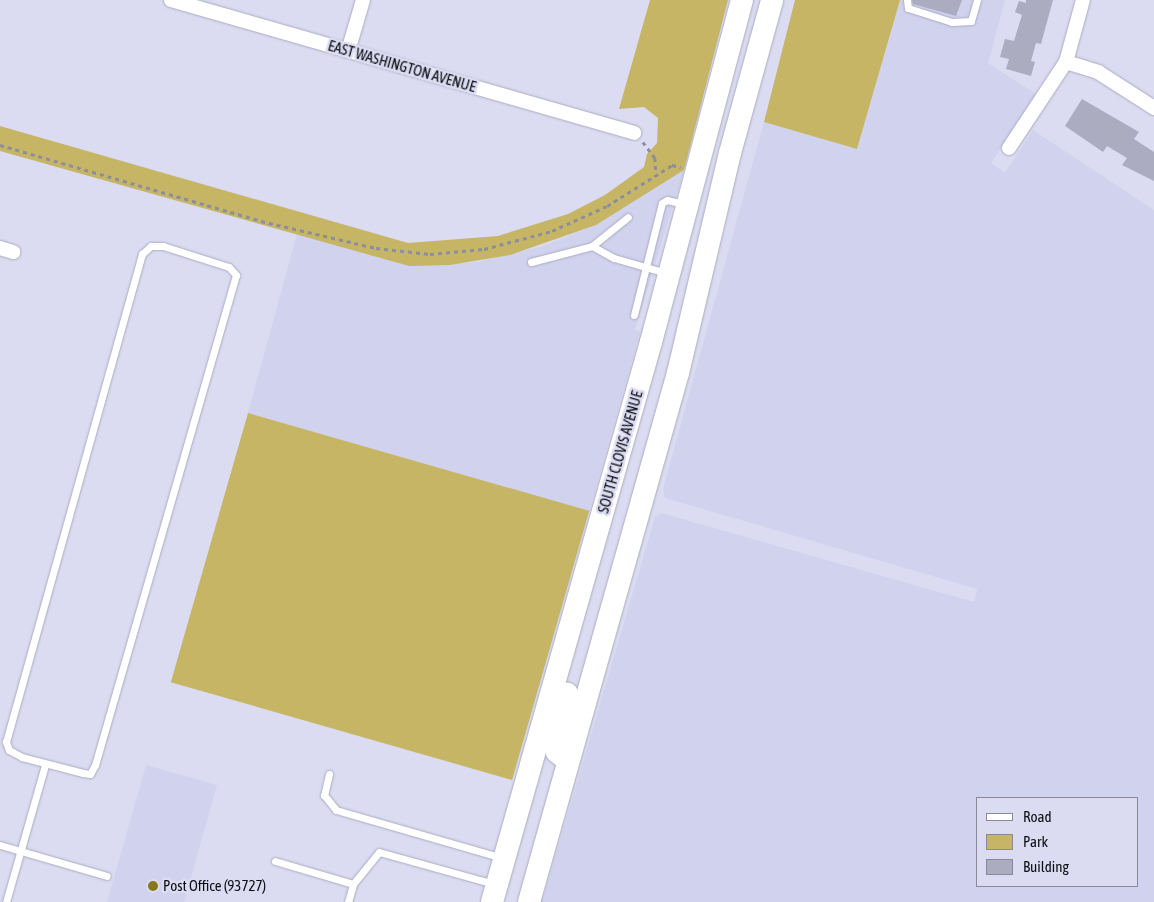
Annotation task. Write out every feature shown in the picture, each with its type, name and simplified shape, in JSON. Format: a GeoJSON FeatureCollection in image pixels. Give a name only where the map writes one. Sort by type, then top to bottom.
{"type":"FeatureCollection","features":[{"type":"Feature","properties":{"kind":"main road","name":"SOUTH CLOVIS AVENUE"},"geometry":{"type":"LineString","coordinates":[[495,894],[669,274],[742,0]]}},
{"type":"Feature","properties":{"kind":"main road"},"geometry":{"type":"LineString","coordinates":[[757,0],[750,28],[752,38],[760,45]]}},
{"type":"Feature","properties":{"kind":"main road"},"geometry":{"type":"LineString","coordinates":[[529,902],[567,760],[678,372],[772,0]]}},
{"type":"Feature","properties":{"kind":"main road"},"geometry":{"type":"LineString","coordinates":[[567,760],[557,752],[556,738],[580,647],[583,583]]}},
{"type":"Feature","properties":{"kind":"street","name":"EAST WASHINGTON AVENUE"},"geometry":{"type":"LineString","coordinates":[[171,0],[634,133]]}},
{"type":"Feature","properties":{"kind":"street"},"geometry":{"type":"LineString","coordinates":[[348,51],[363,0]]}},
{"type":"Feature","properties":{"kind":"street"},"geometry":{"type":"LineString","coordinates":[[1009,148],[1066,62],[1083,0]]}},
{"type":"Feature","properties":{"kind":"street"},"geometry":{"type":"LineString","coordinates":[[1066,62],[1098,72],[1154,108]]}},
{"type":"Feature","properties":{"kind":"lane"},"geometry":{"type":"LineString","coordinates":[[907,0],[908,8],[952,22],[971,21],[978,0]]}},
{"type":"Feature","properties":{"kind":"lane"},"geometry":{"type":"LineString","coordinates":[[634,315],[662,203],[667,200],[687,204]]}},
{"type":"Feature","properties":{"kind":"lane"},"geometry":{"type":"LineString","coordinates":[[531,262],[592,246],[628,217]]}},
{"type":"Feature","properties":{"kind":"lane"},"geometry":{"type":"LineString","coordinates":[[151,246],[163,246],[230,267],[236,275],[234,285],[95,765],[90,774],[45,765],[9,750],[6,742],[10,719],[142,254],[151,246]]}},
{"type":"Feature","properties":{"kind":"lane"},"geometry":{"type":"LineString","coordinates":[[592,246],[645,267],[669,274]]}},
{"type":"Feature","properties":{"kind":"lane"},"geometry":{"type":"LineString","coordinates":[[6,902],[45,765]]}},
{"type":"Feature","properties":{"kind":"lane"},"geometry":{"type":"LineString","coordinates":[[329,774],[324,795],[336,810],[504,859]]}},
{"type":"Feature","properties":{"kind":"lane"},"geometry":{"type":"LineString","coordinates":[[0,845],[107,876]]}},
{"type":"Feature","properties":{"kind":"lane"},"geometry":{"type":"LineString","coordinates":[[348,902],[353,884],[380,852],[495,894]]}},
{"type":"Feature","properties":{"kind":"lane"},"geometry":{"type":"LineString","coordinates":[[275,861],[353,884]]}},
{"type":"Feature","properties":{"kind":"path"},"geometry":{"type":"LineString","coordinates":[[634,133],[655,158],[656,174]]}},
{"type":"Feature","properties":{"kind":"path"},"geometry":{"type":"LineString","coordinates":[[0,145],[261,221],[411,253],[484,249],[552,231],[606,206],[672,165],[697,169]]}},
{"type":"Feature","properties":{"kind":"shaded area"},"geometry":{"type":"Polygon","coordinates":[[[900,0],[1005,0],[988,63],[1036,94],[991,163],[1005,173],[1033,130],[1154,210],[1154,902],[542,902],[655,517],[661,513],[974,602],[977,589],[665,498],[663,489],[764,122],[857,149],[900,0]]]}},
{"type":"Feature","properties":{"kind":"shaded area"},"geometry":{"type":"Polygon","coordinates":[[[684,170],[635,330],[640,332],[589,511],[248,413],[297,234],[409,266],[478,262],[543,246],[596,225],[684,170]]]}},
{"type":"Feature","properties":{"kind":"shaded area"},"geometry":{"type":"Polygon","coordinates":[[[146,765],[217,785],[184,902],[107,902],[146,765]]]}},
{"type":"Feature","properties":{"kind":"green space"},"geometry":{"type":"Polygon","coordinates":[[[650,0],[728,0],[684,170],[596,225],[510,255],[450,265],[409,266],[0,151],[0,126],[408,243],[498,236],[568,214],[605,195],[644,167],[647,154],[657,143],[658,118],[644,107],[619,109],[650,0]]]}},
{"type":"Feature","properties":{"kind":"green space"},"geometry":{"type":"Polygon","coordinates":[[[795,0],[900,0],[857,149],[764,122],[795,0]]]}},
{"type":"Feature","properties":{"kind":"green space"},"geometry":{"type":"Polygon","coordinates":[[[248,413],[589,511],[512,780],[171,682],[248,413]]]}},
{"type":"Feature","properties":{"kind":"building"},"geometry":{"type":"Polygon","coordinates":[[[912,0],[962,0],[956,16],[913,4],[912,0]]]}},
{"type":"Feature","properties":{"kind":"building"},"geometry":{"type":"Polygon","coordinates":[[[1026,0],[1053,0],[1041,44],[1036,43],[1031,61],[1035,62],[1031,76],[1006,69],[1009,59],[1000,57],[1005,39],[1014,41],[1022,15],[1015,12],[1019,1],[1026,3],[1026,0]]]}},
{"type":"Feature","properties":{"kind":"building"},"geometry":{"type":"Polygon","coordinates":[[[1082,99],[1139,132],[1134,139],[1154,152],[1154,181],[1122,165],[1127,158],[1107,146],[1103,152],[1065,126],[1082,99]]]}},
{"type":"Feature","properties":{"kind":"place","name":"Post Office (93727)"},"geometry":{"type":"Point","coordinates":[153,886]}}]}
